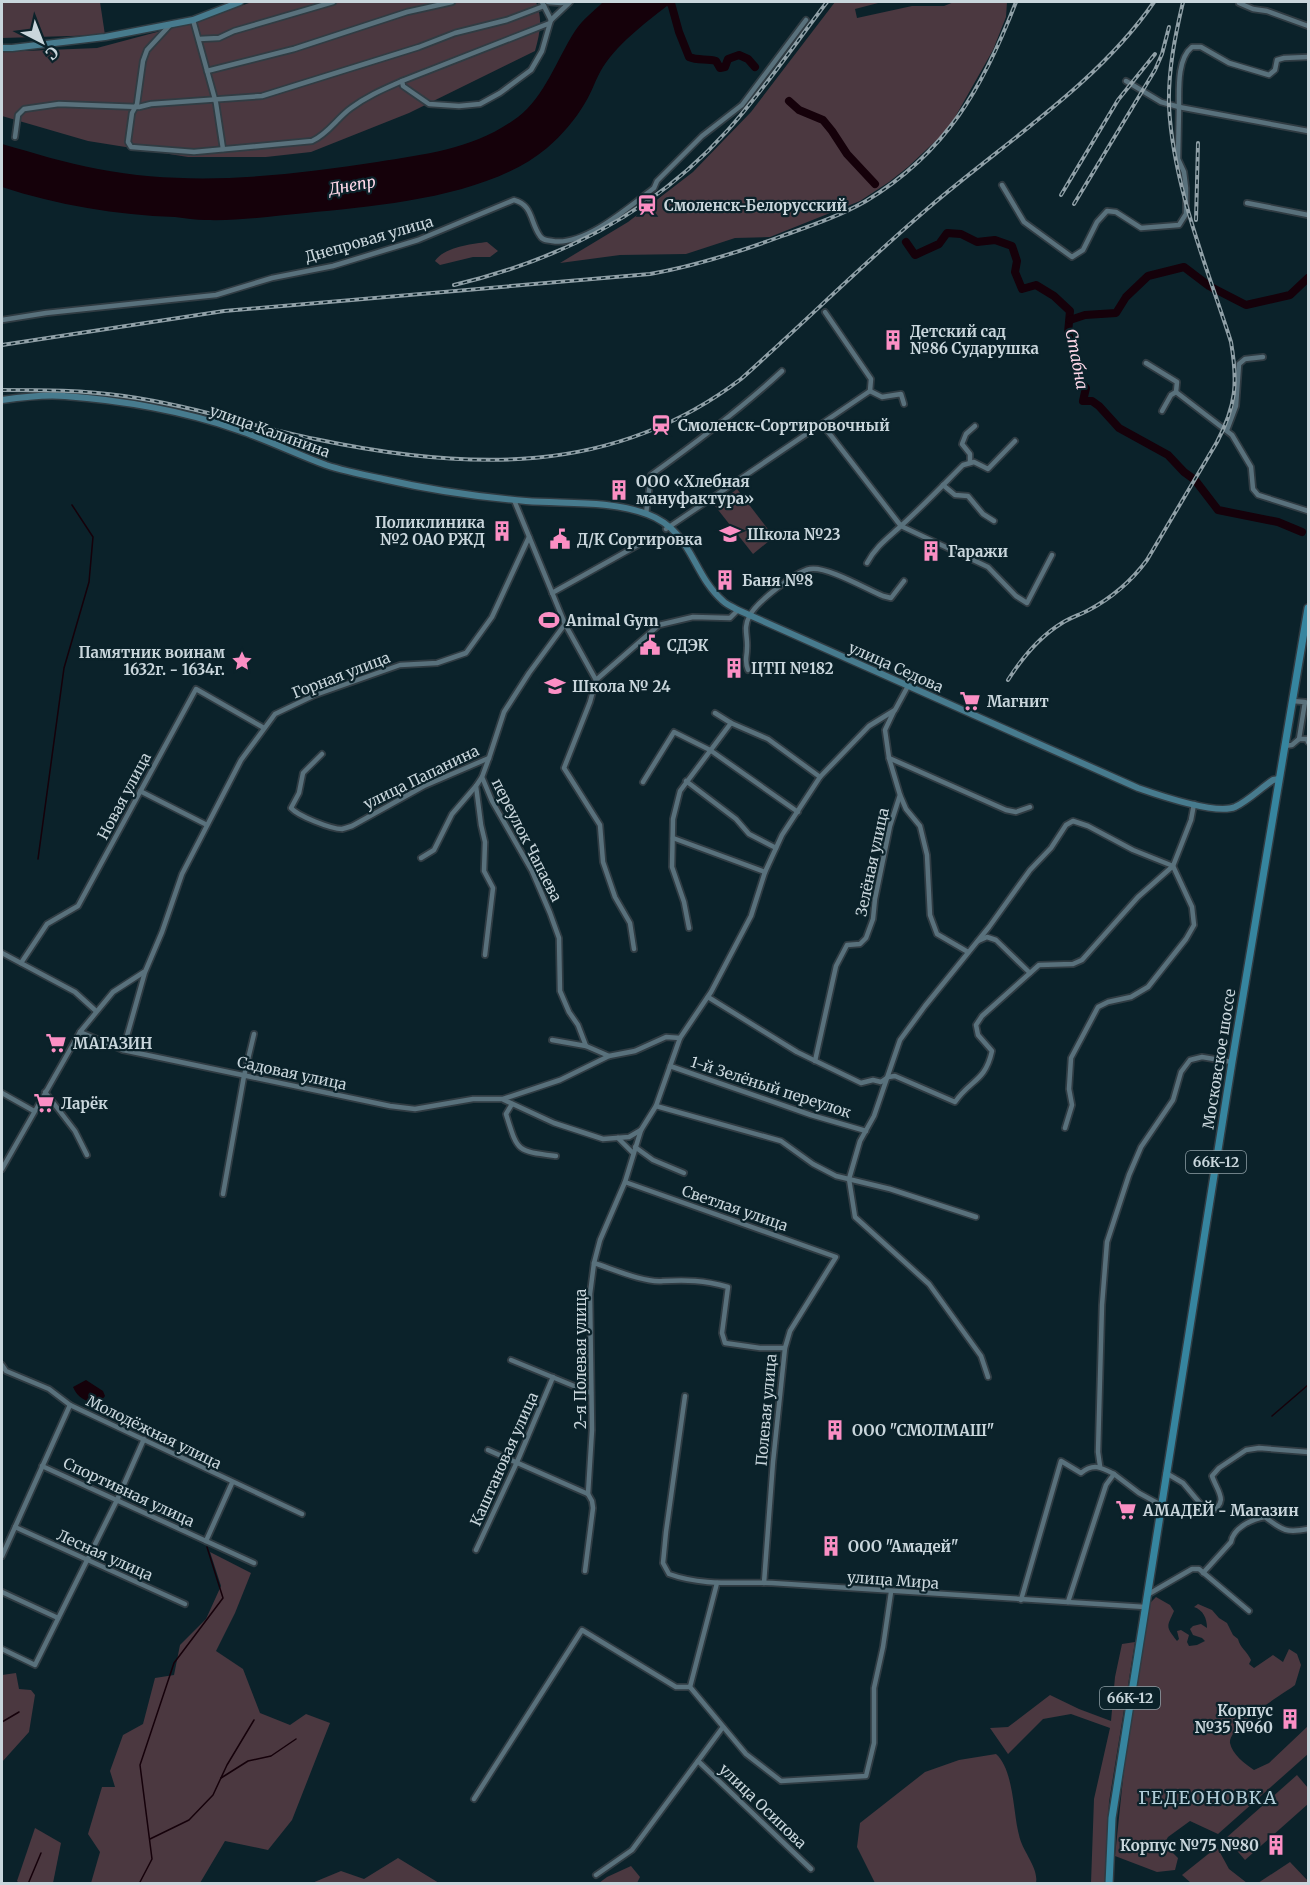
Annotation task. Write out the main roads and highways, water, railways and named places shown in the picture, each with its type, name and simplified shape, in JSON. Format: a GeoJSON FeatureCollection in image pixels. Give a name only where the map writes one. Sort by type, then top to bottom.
{"type":"FeatureCollection","features":[{"type":"Feature","properties":{"kind":"main road","name":"Московское шоссе"},"geometry":{"type":"LineString","coordinates":[[1109,1884],[1112,1818],[1232,1062],[1308,608]]}},
{"type":"Feature","properties":{"kind":"water","name":"Днепр"},"geometry":{"type":"Polygon","coordinates":[[[603,2],[672,2],[635,32],[610,58],[577,115],[547,148],[523,165],[465,188],[366,207],[256,218],[198,220],[131,214],[66,204],[2,187],[2,144],[98,169],[168,177],[238,178],[396,159],[433,153],[468,143],[502,128],[518,117],[536,99],[578,27],[603,2]]]}},
{"type":"Feature","properties":{"kind":"water"},"geometry":{"type":"Polygon","coordinates":[[[86,1380],[103,1391],[105,1396],[97,1406],[80,1397],[73,1387],[86,1380]]]}},
{"type":"Feature","properties":{"kind":"waterway","name":"Стабна"},"geometry":{"type":"LineString","coordinates":[[667,2],[671,3],[689,57],[716,61],[720,68],[725,67],[728,59],[739,55],[748,59],[755,67]]}},
{"type":"Feature","properties":{"kind":"waterway","name":"Стабна"},"geometry":{"type":"LineString","coordinates":[[789,101],[799,110],[823,120],[847,154],[875,184]]}},
{"type":"Feature","properties":{"kind":"waterway","name":"Стабна"},"geometry":{"type":"LineString","coordinates":[[906,242],[915,255],[939,244],[947,233],[961,234],[977,242],[995,240],[1012,246],[1017,261],[1015,272],[1022,289],[1036,285],[1054,296],[1070,311],[1068,333],[1081,382],[1086,388],[1083,401],[1092,401],[1119,428],[1168,455],[1195,480],[1218,510],[1278,522],[1302,532]]}},
{"type":"Feature","properties":{"kind":"waterway"},"geometry":{"type":"LineString","coordinates":[[1070,320],[1085,315],[1116,313],[1126,297],[1148,276],[1184,267],[1209,286],[1246,305],[1290,295],[1308,278]]}},
{"type":"Feature","properties":{"kind":"waterway"},"geometry":{"type":"LineString","coordinates":[[38,859],[64,668],[89,582],[93,537],[72,505]]}},
{"type":"Feature","properties":{"kind":"waterway"},"geometry":{"type":"LineString","coordinates":[[1272,1416],[1308,1385]]}},
{"type":"Feature","properties":{"kind":"waterway"},"geometry":{"type":"LineString","coordinates":[[139,1884],[152,1859],[140,1765],[174,1663],[223,1598],[207,1547]]}},
{"type":"Feature","properties":{"kind":"waterway"},"geometry":{"type":"LineString","coordinates":[[2,1722],[19,1712]]}},
{"type":"Feature","properties":{"kind":"waterway"},"geometry":{"type":"LineString","coordinates":[[150,1839],[189,1820],[213,1795],[227,1765],[254,1720]]}},
{"type":"Feature","properties":{"kind":"waterway"},"geometry":{"type":"LineString","coordinates":[[221,1778],[248,1761],[271,1756],[296,1739]]}},
{"type":"Feature","properties":{"kind":"waterway"},"geometry":{"type":"LineString","coordinates":[[28,1884],[41,1853]]}},
{"type":"Feature","properties":{"kind":"railway"},"geometry":{"type":"LineString","coordinates":[[454,285],[493,275],[567,247],[636,209],[668,186],[698,160],[740,116],[827,2]]}},
{"type":"Feature","properties":{"kind":"railway"},"geometry":{"type":"LineString","coordinates":[[2,345],[224,311],[650,274],[701,263],[750,248],[825,220],[866,201],[919,161],[959,115],[975,89],[990,62],[1016,2]]}},
{"type":"Feature","properties":{"kind":"railway"},"geometry":{"type":"LineString","coordinates":[[2,390],[78,391],[124,396],[315,439],[371,450],[427,457],[482,460],[536,458],[589,449],[641,434],[692,411],[741,379],[908,225],[1079,84],[1132,31],[1154,2]]}},
{"type":"Feature","properties":{"kind":"railway"},"geometry":{"type":"LineString","coordinates":[[1008,680],[1038,641],[1062,623],[1112,595],[1141,568],[1217,442],[1232,405],[1235,382],[1231,342],[1192,226],[1172,136],[1169,106],[1171,67],[1183,2]]}},
{"type":"Feature","properties":{"kind":"railway"},"geometry":{"type":"LineString","coordinates":[[1074,204],[1155,70],[1169,27]]}},
{"type":"Feature","properties":{"kind":"railway"},"geometry":{"type":"LineString","coordinates":[[1061,195],[1118,100],[1155,54]]}},
{"type":"Feature","properties":{"kind":"railway"},"geometry":{"type":"LineString","coordinates":[[1196,220],[1198,143]]}},
{"type":"Feature","properties":{"kind":"place","name":"Смоленск-Белорусский"},"geometry":{"type":"Point","coordinates":[647,205]}},
{"type":"Feature","properties":{"kind":"place","name":"Детский сад №86 Сударушка"},"geometry":{"type":"Point","coordinates":[893,340]}},
{"type":"Feature","properties":{"kind":"place","name":"Смоленск-Сортировочный"},"geometry":{"type":"Point","coordinates":[661,425]}},
{"type":"Feature","properties":{"kind":"place","name":"ООО «Хлебная мануфактура»"},"geometry":{"type":"Point","coordinates":[619,490]}},
{"type":"Feature","properties":{"kind":"place","name":"Поликлиника №2 ОАО РЖД"},"geometry":{"type":"Point","coordinates":[502,531]}},
{"type":"Feature","properties":{"kind":"place","name":"Школа №23"},"geometry":{"type":"Point","coordinates":[730,534]}},
{"type":"Feature","properties":{"kind":"place","name":"Д/К Сортировка"},"geometry":{"type":"Point","coordinates":[560,539]}},
{"type":"Feature","properties":{"kind":"place","name":"Гаражи"},"geometry":{"type":"Point","coordinates":[931,551]}},
{"type":"Feature","properties":{"kind":"place","name":"Баня №8"},"geometry":{"type":"Point","coordinates":[725,580]}},
{"type":"Feature","properties":{"kind":"place","name":"Animal Gym"},"geometry":{"type":"Point","coordinates":[549,620]}},
{"type":"Feature","properties":{"kind":"place","name":"СДЭК"},"geometry":{"type":"Point","coordinates":[650,645]}},
{"type":"Feature","properties":{"kind":"place","name":"Памятник воинам 1632г. - 1634г."},"geometry":{"type":"Point","coordinates":[242,661]}},
{"type":"Feature","properties":{"kind":"place","name":"ЦТП №182"},"geometry":{"type":"Point","coordinates":[734,668]}},
{"type":"Feature","properties":{"kind":"place","name":"Школа № 24"},"geometry":{"type":"Point","coordinates":[555,686]}},
{"type":"Feature","properties":{"kind":"place","name":"Магнит"},"geometry":{"type":"Point","coordinates":[970,701]}},
{"type":"Feature","properties":{"kind":"place","name":"МАГАЗИН"},"geometry":{"type":"Point","coordinates":[56,1043]}},
{"type":"Feature","properties":{"kind":"place","name":"Ларёк"},"geometry":{"type":"Point","coordinates":[44,1103]}},
{"type":"Feature","properties":{"kind":"place","name":"ООО \"СМОЛМАШ\""},"geometry":{"type":"Point","coordinates":[835,1430]}},
{"type":"Feature","properties":{"kind":"place","name":"АМАДЕЙ - Магазин"},"geometry":{"type":"Point","coordinates":[1126,1510]}},
{"type":"Feature","properties":{"kind":"place","name":"ООО \"Амадей\""},"geometry":{"type":"Point","coordinates":[831,1546]}},
{"type":"Feature","properties":{"kind":"place","name":"Корпус №35 №60"},"geometry":{"type":"Point","coordinates":[1290,1719]}},
{"type":"Feature","properties":{"kind":"place","name":"Корпус №75 №80"},"geometry":{"type":"Point","coordinates":[1276,1845]}},
{"type":"Feature","properties":{"kind":"district","name":"ГЕДЕОНОВКА"},"geometry":{"type":"Point","coordinates":[1208,1797]}}]}
